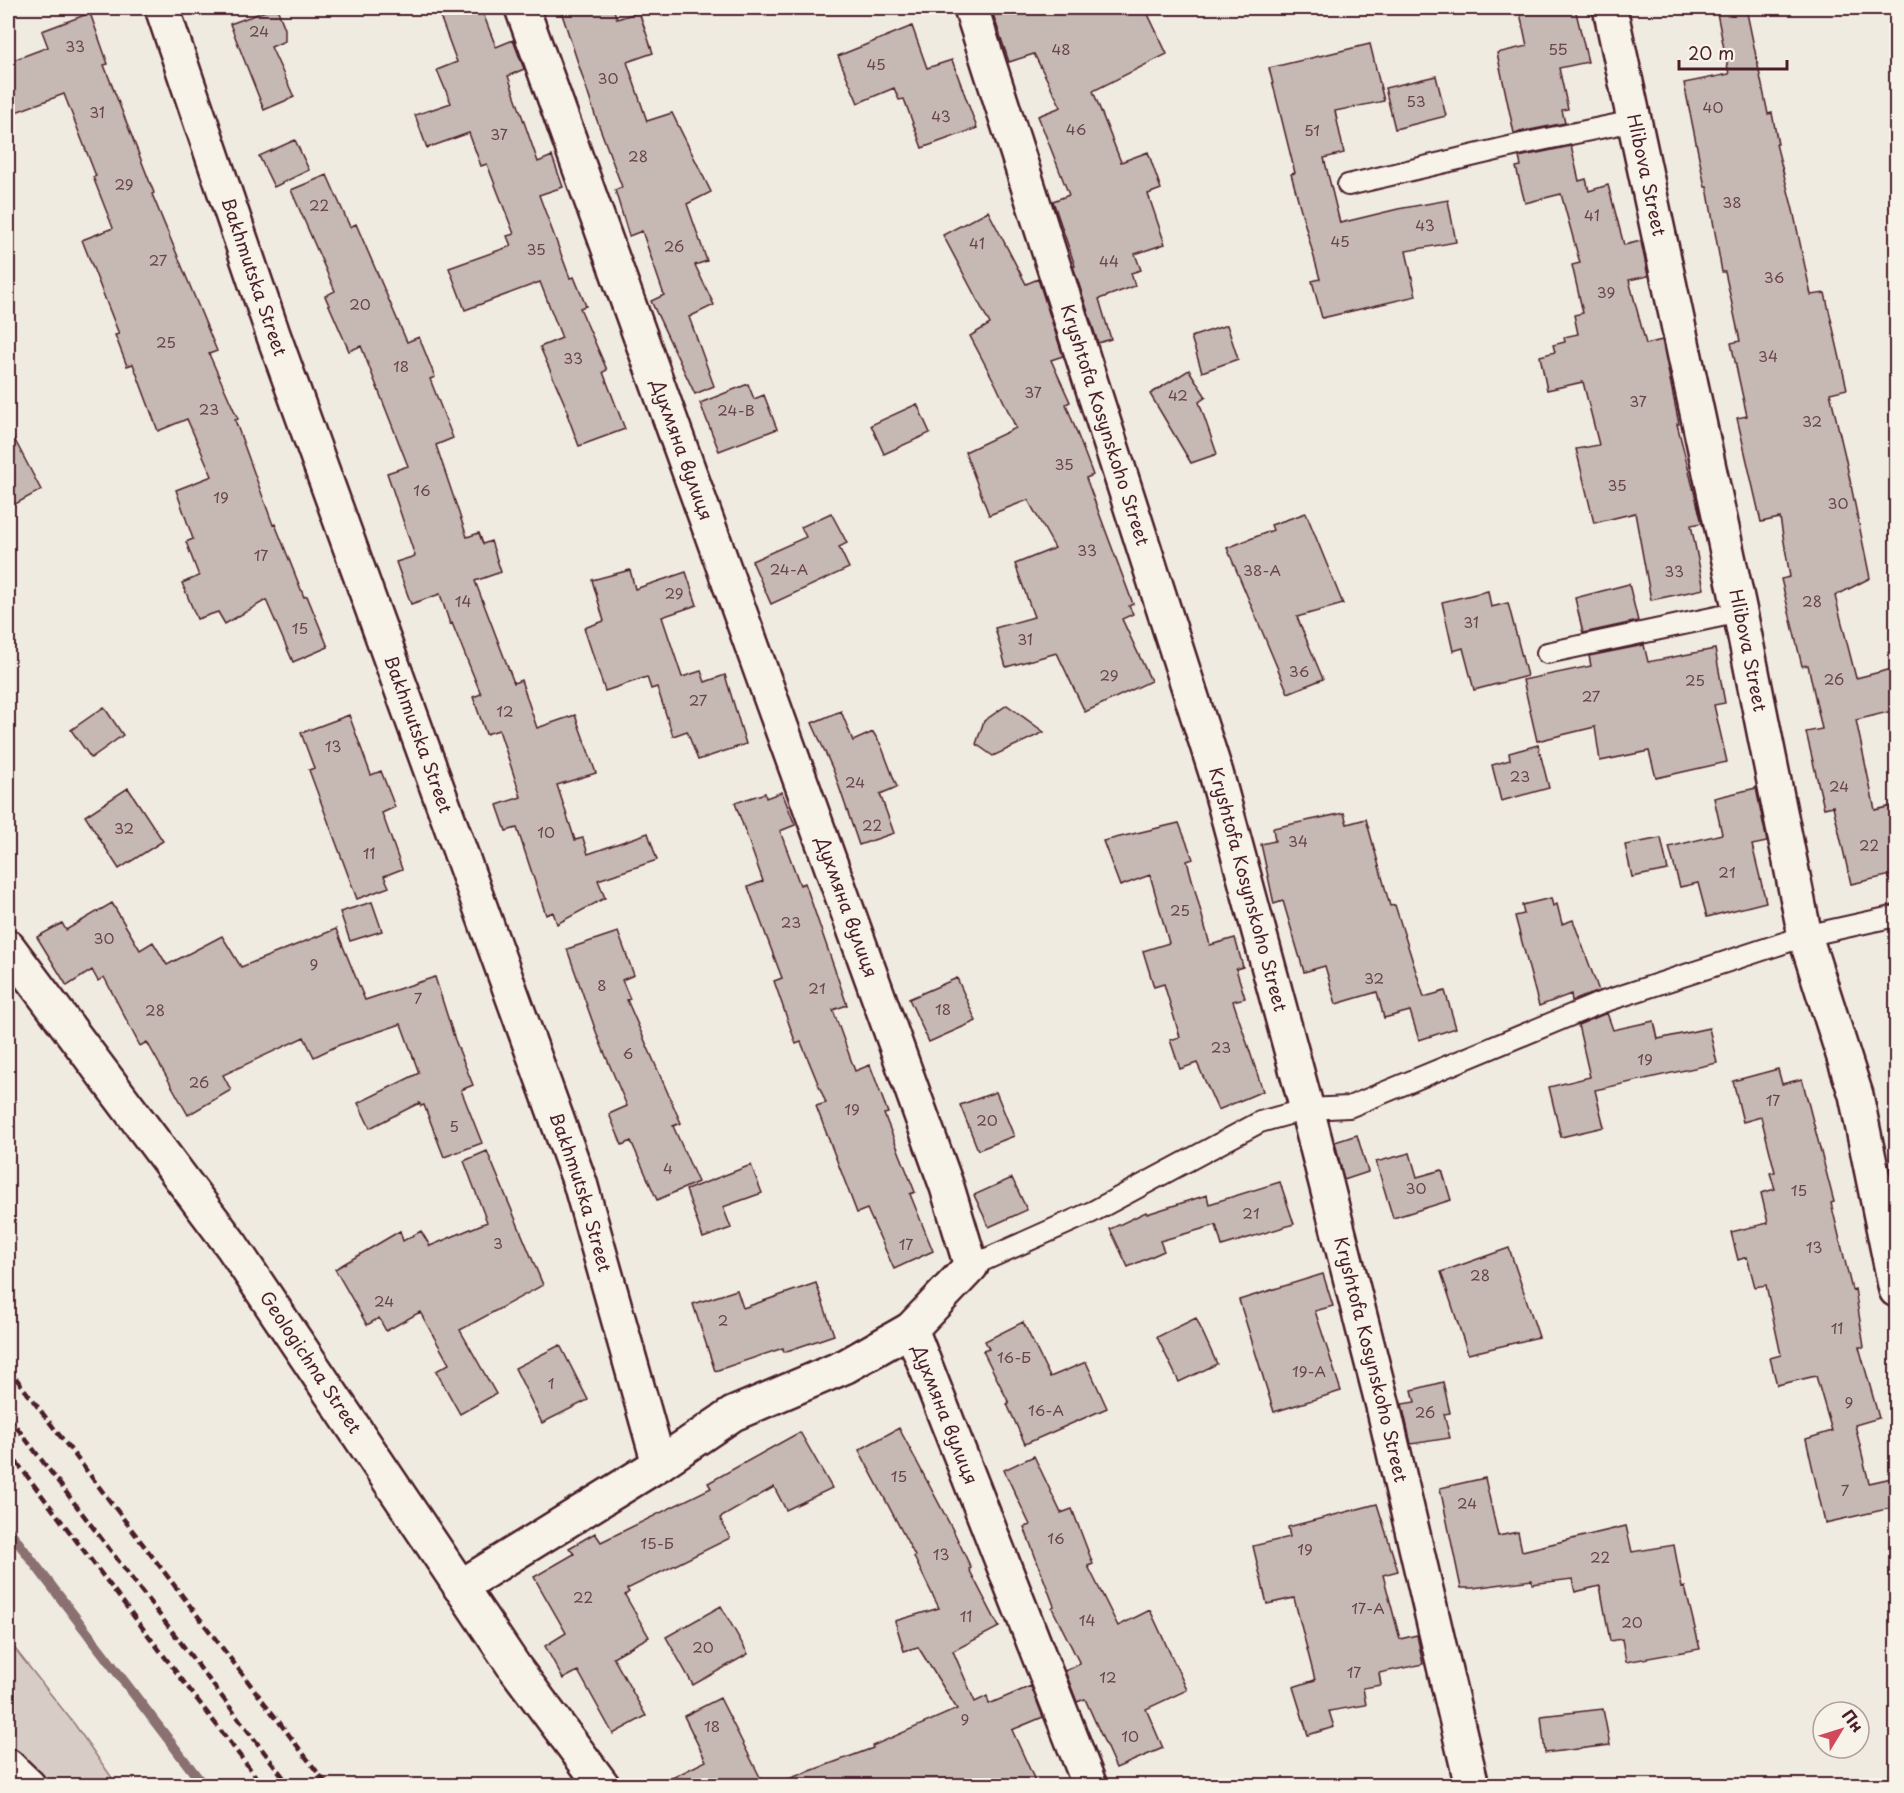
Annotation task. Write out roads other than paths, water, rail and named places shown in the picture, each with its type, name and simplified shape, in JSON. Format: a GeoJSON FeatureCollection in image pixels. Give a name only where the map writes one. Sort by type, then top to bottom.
{"type":"FeatureCollection","features":[{"type":"Feature","properties":{"kind":"street","name":"Bakhmutska Street"},"geometry":{"type":"LineString","coordinates":[[162,8],[273,334],[580,1183],[659,1464]]}},
{"type":"Feature","properties":{"kind":"street","name":"Духмяна вулиця"},"geometry":{"type":"LineString","coordinates":[[522,8],[947,1187],[971,1266],[911,1329],[1090,1785]]}},
{"type":"Feature","properties":{"kind":"street","name":"Kryshtofa Kosynskoho Street"},"geometry":{"type":"LineString","coordinates":[[970,8],[1216,773],[1307,1109],[1383,1406],[1472,1785]]}},
{"type":"Feature","properties":{"kind":"street","name":"Hlibova Street"},"geometry":{"type":"LineString","coordinates":[[1611,8],[1740,612],[1805,936],[1856,1095],[1896,1290]]}},
{"type":"Feature","properties":{"kind":"street","name":"Geologichna Street"},"geometry":{"type":"LineString","coordinates":[[8,947],[232,1246],[515,1668],[603,1785]]}},
{"type":"Feature","properties":{"kind":"street"},"geometry":{"type":"LineString","coordinates":[[460,1587],[659,1464],[733,1414],[846,1366],[911,1329]]}},
{"type":"Feature","properties":{"kind":"street"},"geometry":{"type":"LineString","coordinates":[[8,1766],[29,1785]]}},
{"type":"Feature","properties":{"kind":"lane"},"geometry":{"type":"LineString","coordinates":[[1348,185],[1522,144],[1634,122]]}},
{"type":"Feature","properties":{"kind":"lane"},"geometry":{"type":"LineString","coordinates":[[1547,653],[1740,612]]}},
{"type":"Feature","properties":{"kind":"lane"},"geometry":{"type":"LineString","coordinates":[[971,1266],[1092,1212],[1260,1122],[1307,1109],[1349,1107],[1600,1003],[1805,936],[1896,916]]}},
{"type":"Feature","properties":{"kind":"waterway"},"geometry":{"type":"LineString","coordinates":[[8,1529],[204,1786]]}},
{"type":"Feature","properties":{"kind":"railway"},"geometry":{"type":"LineString","coordinates":[[8,1368],[328,1786]]}},
{"type":"Feature","properties":{"kind":"railway"},"geometry":{"type":"LineString","coordinates":[[8,1416],[290,1786]]}},
{"type":"Feature","properties":{"kind":"railway"},"geometry":{"type":"LineString","coordinates":[[8,1451],[263,1786]]}}]}
